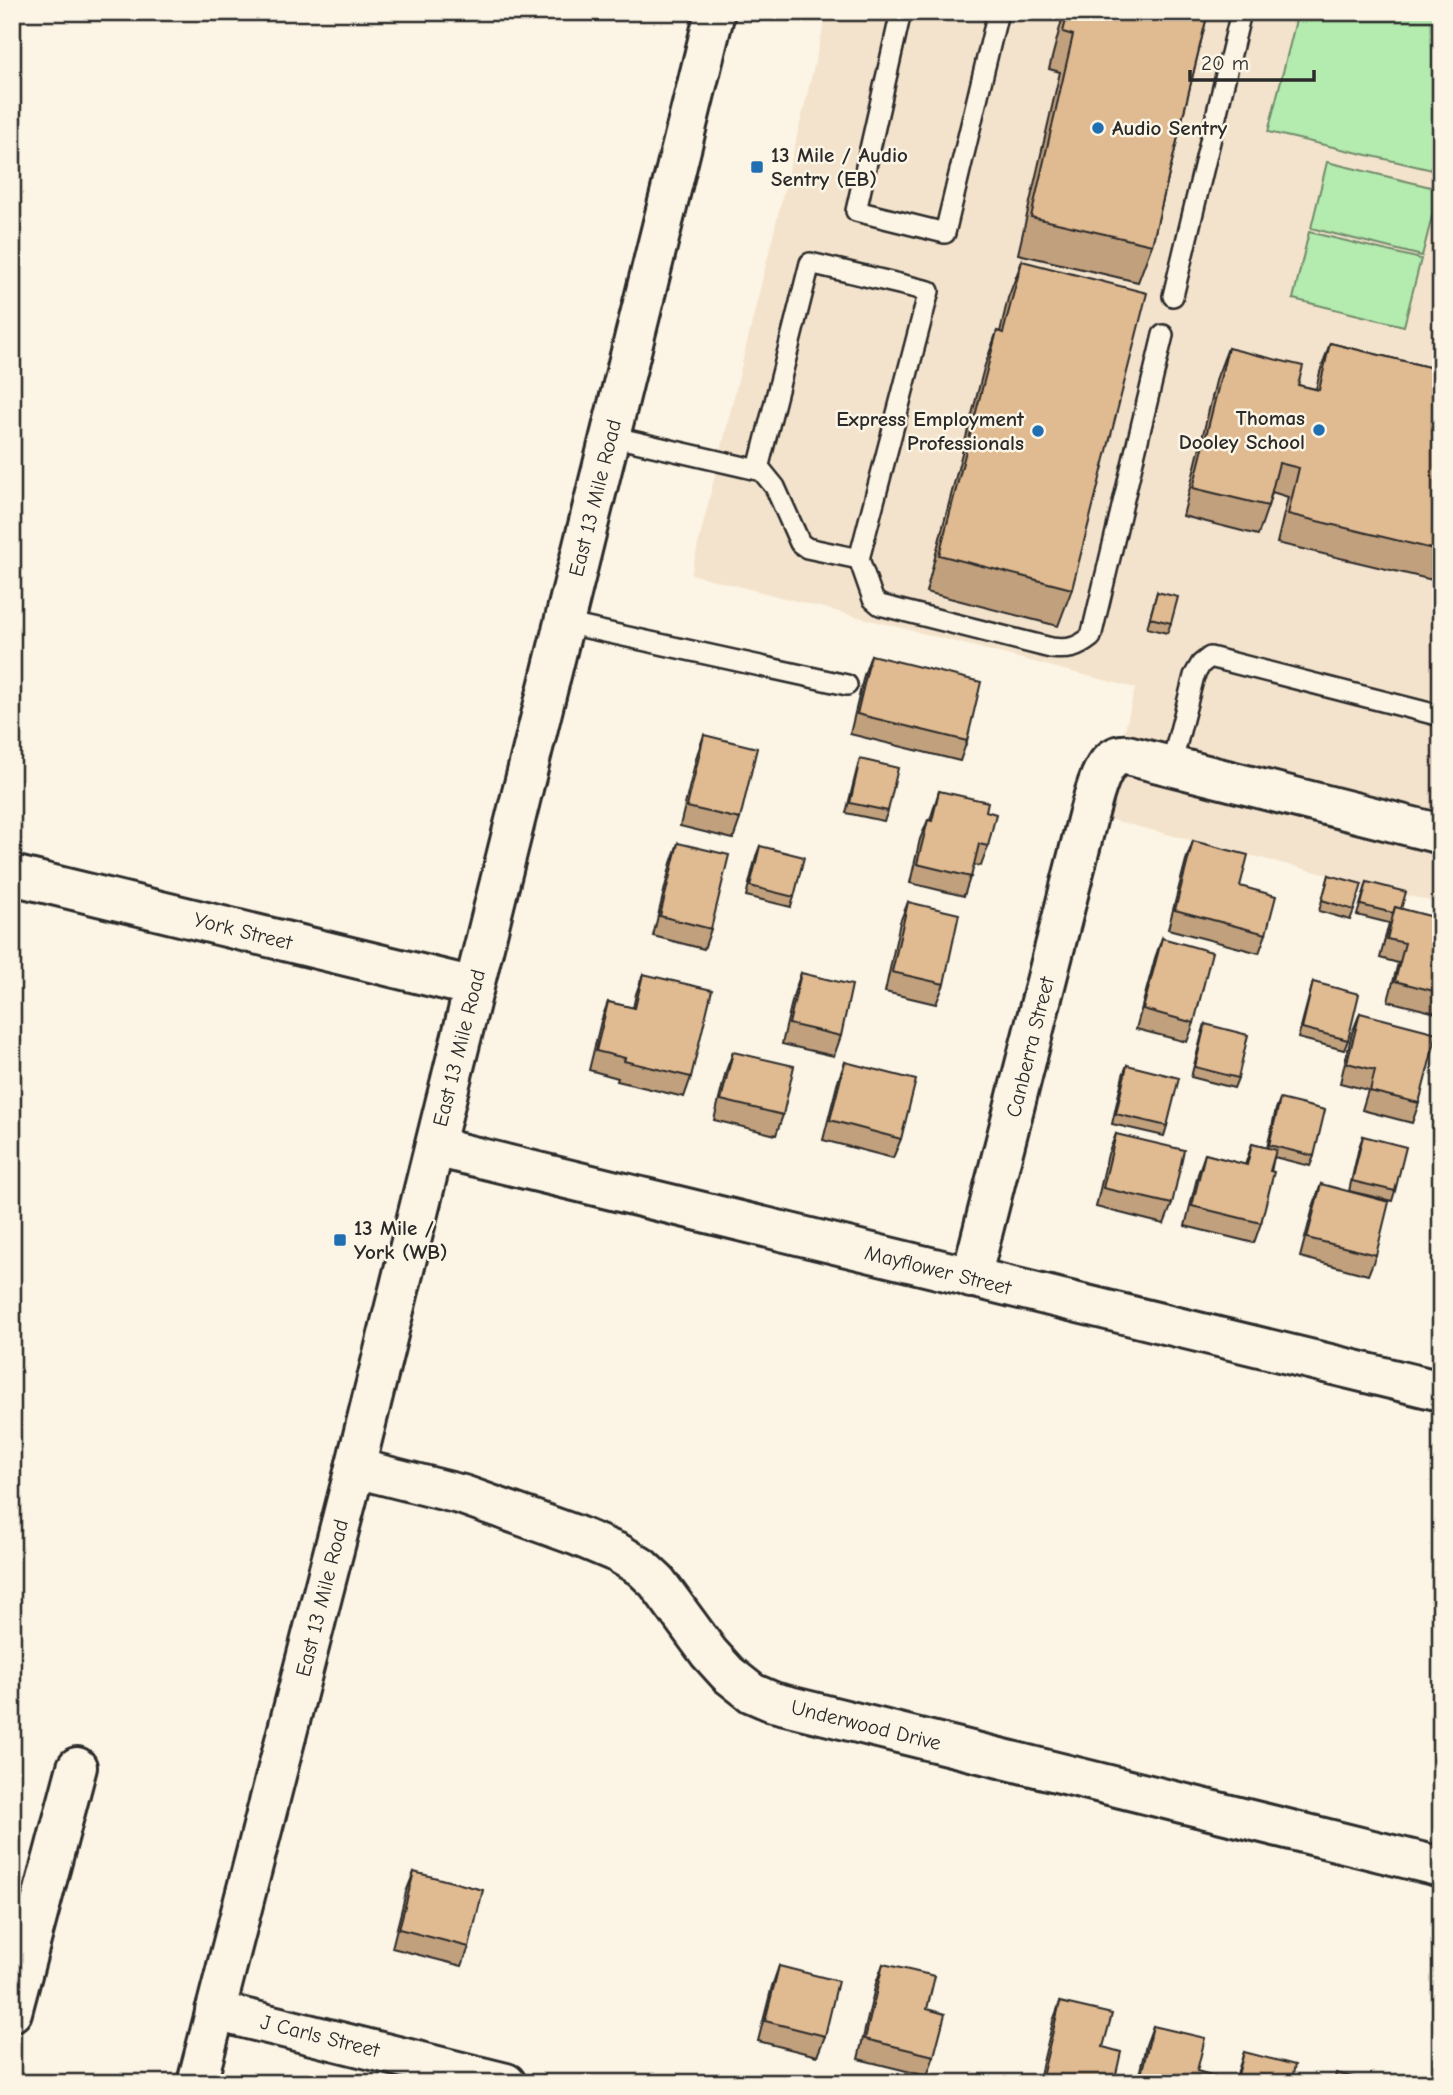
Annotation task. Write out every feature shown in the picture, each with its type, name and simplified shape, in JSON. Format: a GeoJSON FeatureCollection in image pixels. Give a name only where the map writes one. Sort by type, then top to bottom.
{"type":"FeatureCollection","features":[{"type":"Feature","properties":{"kind":"street","name":"East 13 Mile Road"},"geometry":{"type":"LineString","coordinates":[[197,2083],[355,1468],[715,12]]}},
{"type":"Feature","properties":{"kind":"street","name":"Canberra Street"},"geometry":{"type":"LineString","coordinates":[[971,1278],[1088,816],[1104,771],[1113,758],[1120,754],[1171,766]]}},
{"type":"Feature","properties":{"kind":"street"},"geometry":{"type":"LineString","coordinates":[[1171,766],[1441,834]]}},
{"type":"Feature","properties":{"kind":"street","name":"York Street"},"geometry":{"type":"LineString","coordinates":[[12,875],[474,987]]}},
{"type":"Feature","properties":{"kind":"street","name":"Mayflower Street"},"geometry":{"type":"LineString","coordinates":[[435,1147],[1441,1391]]}},
{"type":"Feature","properties":{"kind":"street","name":"Underwood Drive"},"geometry":{"type":"LineString","coordinates":[[355,1468],[463,1495],[618,1553],[641,1567],[657,1582],[727,1674],[752,1693],[773,1702],[1441,1867]]}},
{"type":"Feature","properties":{"kind":"street"},"geometry":{"type":"LineString","coordinates":[[12,2012],[77,1767]]}},
{"type":"Feature","properties":{"kind":"street","name":"J Carls Street"},"geometry":{"type":"LineString","coordinates":[[215,2011],[506,2083]]}},
{"type":"Feature","properties":{"kind":"lane"},"geometry":{"type":"LineString","coordinates":[[901,12],[856,211],[945,233],[998,12]]}},
{"type":"Feature","properties":{"kind":"lane"},"geometry":{"type":"LineString","coordinates":[[1173,296],[1241,12]]}},
{"type":"Feature","properties":{"kind":"lane"},"geometry":{"type":"LineString","coordinates":[[758,469],[810,263],[929,291],[859,559],[873,599],[880,604],[1051,648],[1069,650],[1079,647],[1091,637],[1163,335]]}},
{"type":"Feature","properties":{"kind":"lane"},"geometry":{"type":"LineString","coordinates":[[610,436],[758,469],[766,474],[775,487],[800,543],[807,548],[859,559]]}},
{"type":"Feature","properties":{"kind":"lane"},"geometry":{"type":"LineString","coordinates":[[564,623],[847,685]]}},
{"type":"Feature","properties":{"kind":"lane"},"geometry":{"type":"LineString","coordinates":[[1171,766],[1194,676],[1201,664],[1210,657],[1441,716]]}},
{"type":"Feature","properties":{"kind":"shaded area"},"geometry":{"type":"Polygon","coordinates":[[[827,12],[1299,12],[1270,132],[1441,172],[1441,904],[1104,818],[1135,688],[691,574],[827,12]]]}},
{"type":"Feature","properties":{"kind":"green space"},"geometry":{"type":"Polygon","coordinates":[[[1298,12],[1441,12],[1441,172],[1268,132],[1298,12]]]}},
{"type":"Feature","properties":{"kind":"green space"},"geometry":{"type":"Polygon","coordinates":[[[1327,162],[1439,189],[1422,256],[1311,228],[1327,162]]]}},
{"type":"Feature","properties":{"kind":"green space"},"geometry":{"type":"Polygon","coordinates":[[[1309,232],[1421,259],[1404,326],[1293,299],[1309,232]]]}},
{"type":"Feature","properties":{"kind":"building"},"geometry":{"type":"Polygon","coordinates":[[[1068,12],[1208,12],[1152,245],[1031,217],[1073,35],[1063,32],[1068,12]]]}},
{"type":"Feature","properties":{"kind":"building"},"geometry":{"type":"Polygon","coordinates":[[[1022,261],[1147,293],[1072,589],[939,555],[997,331],[1003,333],[1022,261]]]}},
{"type":"Feature","properties":{"kind":"building"},"geometry":{"type":"Polygon","coordinates":[[[1330,343],[1441,370],[1441,551],[1288,514],[1299,468],[1279,463],[1268,506],[1193,488],[1228,348],[1303,366],[1298,385],[1319,390],[1330,343]]]}},
{"type":"Feature","properties":{"kind":"building"},"geometry":{"type":"Polygon","coordinates":[[[1157,592],[1178,597],[1171,623],[1150,618],[1157,592]]]}},
{"type":"Feature","properties":{"kind":"building"},"geometry":{"type":"Polygon","coordinates":[[[871,655],[981,682],[967,741],[857,714],[871,655]]]}},
{"type":"Feature","properties":{"kind":"building"},"geometry":{"type":"Polygon","coordinates":[[[704,735],[757,748],[740,819],[687,807],[704,735]]]}},
{"type":"Feature","properties":{"kind":"building"},"geometry":{"type":"Polygon","coordinates":[[[860,759],[898,768],[888,811],[850,803],[860,759]]]}},
{"type":"Feature","properties":{"kind":"building"},"geometry":{"type":"Polygon","coordinates":[[[939,791],[988,802],[986,811],[996,814],[988,846],[979,844],[971,877],[917,864],[928,820],[932,821],[939,791]]]}},
{"type":"Feature","properties":{"kind":"building"},"geometry":{"type":"Polygon","coordinates":[[[1193,841],[1248,855],[1240,886],[1276,896],[1266,934],[1175,910],[1193,841]]]}},
{"type":"Feature","properties":{"kind":"building"},"geometry":{"type":"Polygon","coordinates":[[[678,843],[729,855],[711,929],[660,916],[678,843]]]}},
{"type":"Feature","properties":{"kind":"building"},"geometry":{"type":"Polygon","coordinates":[[[760,846],[804,857],[794,897],[750,886],[760,846]]]}},
{"type":"Feature","properties":{"kind":"building"},"geometry":{"type":"Polygon","coordinates":[[[1329,875],[1362,884],[1354,910],[1322,900],[1329,875]]]}},
{"type":"Feature","properties":{"kind":"building"},"geometry":{"type":"Polygon","coordinates":[[[1367,882],[1406,892],[1401,909],[1395,907],[1393,913],[1361,905],[1367,882]]]}},
{"type":"Feature","properties":{"kind":"building"},"geometry":{"type":"Polygon","coordinates":[[[908,902],[959,914],[944,984],[892,972],[908,902]]]}},
{"type":"Feature","properties":{"kind":"building"},"geometry":{"type":"Polygon","coordinates":[[[1395,907],[1441,919],[1441,993],[1395,981],[1405,943],[1387,939],[1395,907]]]}},
{"type":"Feature","properties":{"kind":"building"},"geometry":{"type":"Polygon","coordinates":[[[1162,938],[1212,952],[1194,1023],[1143,1009],[1162,938]]]}},
{"type":"Feature","properties":{"kind":"building"},"geometry":{"type":"Polygon","coordinates":[[[801,973],[852,985],[841,1036],[789,1024],[801,973]]]}},
{"type":"Feature","properties":{"kind":"building"},"geometry":{"type":"Polygon","coordinates":[[[643,974],[712,990],[691,1077],[624,1061],[625,1058],[596,1051],[608,1002],[635,1008],[643,974]]]}},
{"type":"Feature","properties":{"kind":"building"},"geometry":{"type":"Polygon","coordinates":[[[1313,982],[1359,994],[1348,1040],[1302,1028],[1313,982]]]}},
{"type":"Feature","properties":{"kind":"building"},"geometry":{"type":"Polygon","coordinates":[[[1360,1013],[1437,1033],[1419,1103],[1370,1091],[1375,1070],[1347,1063],[1360,1013]]]}},
{"type":"Feature","properties":{"kind":"building"},"geometry":{"type":"Polygon","coordinates":[[[1205,1024],[1248,1035],[1238,1078],[1195,1067],[1205,1024]]]}},
{"type":"Feature","properties":{"kind":"building"},"geometry":{"type":"Polygon","coordinates":[[[733,1052],[794,1066],[783,1115],[721,1100],[733,1052]]]}},
{"type":"Feature","properties":{"kind":"building"},"geometry":{"type":"Polygon","coordinates":[[[845,1062],[916,1080],[901,1139],[830,1120],[845,1062]]]}},
{"type":"Feature","properties":{"kind":"building"},"geometry":{"type":"Polygon","coordinates":[[[1127,1065],[1179,1078],[1167,1126],[1116,1114],[1127,1065]]]}},
{"type":"Feature","properties":{"kind":"building"},"geometry":{"type":"Polygon","coordinates":[[[1280,1099],[1325,1110],[1314,1156],[1269,1145],[1280,1099]]]}},
{"type":"Feature","properties":{"kind":"building"},"geometry":{"type":"Polygon","coordinates":[[[1116,1134],[1184,1150],[1172,1204],[1103,1188],[1116,1134]]]}},
{"type":"Feature","properties":{"kind":"building"},"geometry":{"type":"Polygon","coordinates":[[[1363,1136],[1406,1147],[1395,1191],[1352,1181],[1363,1136]]]}},
{"type":"Feature","properties":{"kind":"building"},"geometry":{"type":"Polygon","coordinates":[[[1252,1144],[1276,1150],[1270,1171],[1274,1172],[1261,1223],[1192,1206],[1205,1154],[1247,1165],[1252,1144]]]}},
{"type":"Feature","properties":{"kind":"building"},"geometry":{"type":"Polygon","coordinates":[[[1321,1184],[1389,1202],[1376,1255],[1307,1238],[1321,1184]]]}},
{"type":"Feature","properties":{"kind":"building"},"geometry":{"type":"Polygon","coordinates":[[[414,1872],[483,1890],[469,1947],[399,1929],[414,1872]]]}},
{"type":"Feature","properties":{"kind":"building"},"geometry":{"type":"Polygon","coordinates":[[[883,1964],[935,1976],[927,2009],[945,2014],[934,2056],[865,2039],[883,1964]]]}},
{"type":"Feature","properties":{"kind":"building"},"geometry":{"type":"Polygon","coordinates":[[[779,1966],[838,1981],[825,2036],[765,2021],[779,1966]]]}},
{"type":"Feature","properties":{"kind":"building"},"geometry":{"type":"Polygon","coordinates":[[[1060,2002],[1112,2014],[1103,2047],[1121,2052],[1114,2083],[1064,2083],[1042,2077],[1060,2002]]]}},
{"type":"Feature","properties":{"kind":"building"},"geometry":{"type":"Polygon","coordinates":[[[1153,2026],[1205,2038],[1197,2071],[1215,2076],[1213,2083],[1139,2083],[1153,2026]]]}},
{"type":"Feature","properties":{"kind":"building"},"geometry":{"type":"Polygon","coordinates":[[[1244,2052],[1295,2065],[1291,2083],[1236,2083],[1244,2052]]]}},
{"type":"Feature","properties":{"kind":"building"},"geometry":{"type":"Polygon","coordinates":[[[1336,2073],[1377,2083],[1334,2083],[1336,2073]]]}},
{"type":"Feature","properties":{"kind":"place","name":"Audio Sentry"},"geometry":{"type":"Point","coordinates":[1098,128]}},
{"type":"Feature","properties":{"kind":"place","name":"13 Mile / Audio Sentry (EB)"},"geometry":{"type":"Point","coordinates":[757,167]}},
{"type":"Feature","properties":{"kind":"place","name":"Thomas Dooley School"},"geometry":{"type":"Point","coordinates":[1319,430]}},
{"type":"Feature","properties":{"kind":"place","name":"Express Employment Professionals"},"geometry":{"type":"Point","coordinates":[1038,431]}},
{"type":"Feature","properties":{"kind":"place","name":"13 Mile / York (WB)"},"geometry":{"type":"Point","coordinates":[340,1240]}}]}
